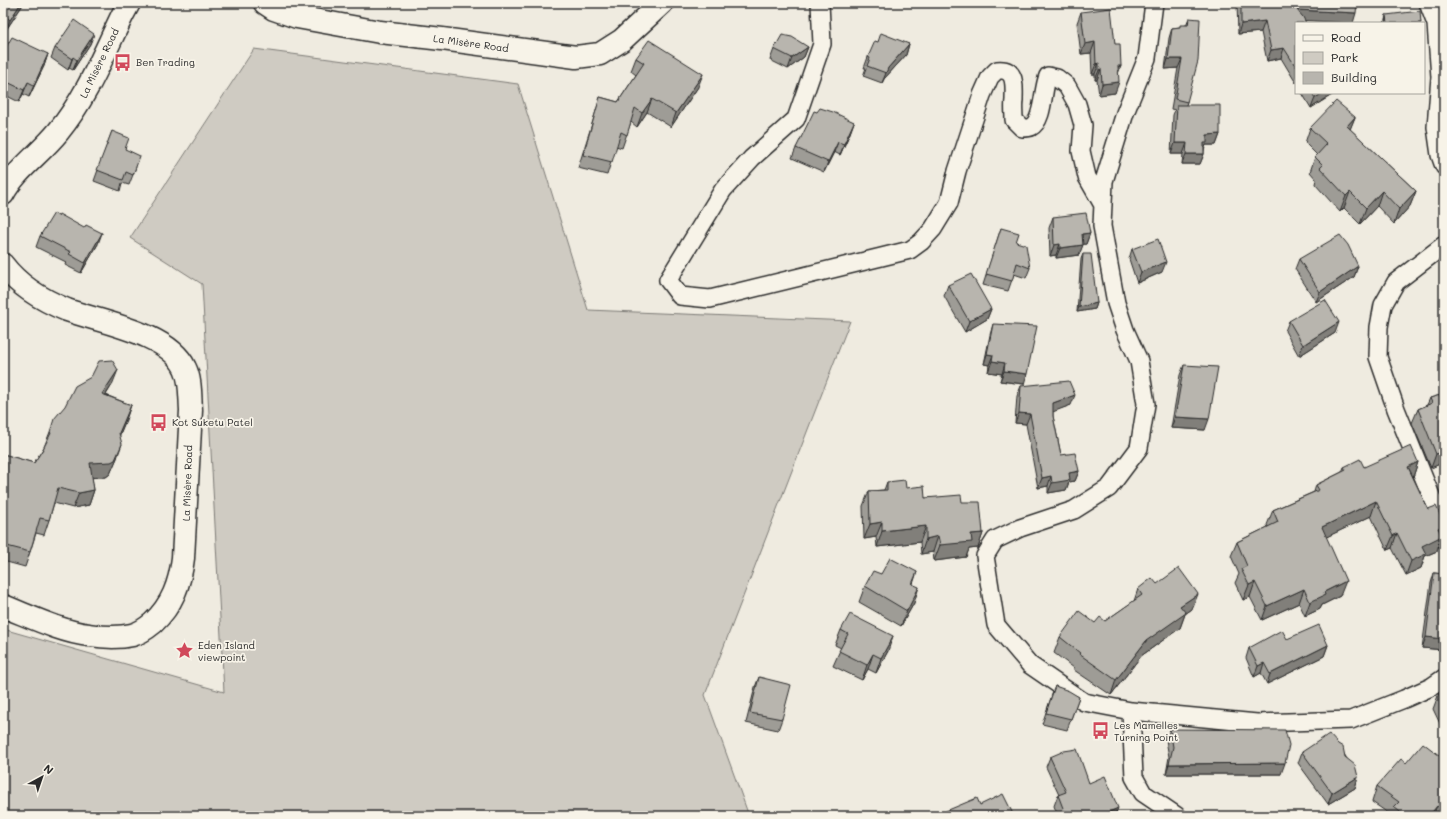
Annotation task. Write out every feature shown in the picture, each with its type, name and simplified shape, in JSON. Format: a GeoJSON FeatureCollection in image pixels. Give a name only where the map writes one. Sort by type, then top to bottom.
{"type":"FeatureCollection","features":[{"type":"Feature","properties":{"kind":"main road","name":"La Misère Road"},"geometry":{"type":"LineString","coordinates":[[3,194],[19,172],[57,133],[77,106],[88,87],[129,3]]}},
{"type":"Feature","properties":{"kind":"main road","name":"La Misère Road"},"geometry":{"type":"LineString","coordinates":[[265,3],[274,8],[299,10],[380,32],[576,57],[600,54],[622,40],[662,3]]}},
{"type":"Feature","properties":{"kind":"main road","name":"La Misère Road"},"geometry":{"type":"LineString","coordinates":[[3,264],[12,277],[43,298],[66,309],[152,338],[172,351],[185,368],[189,386],[191,410],[184,558],[181,573],[172,599],[162,614],[147,628],[133,635],[89,635],[67,630],[3,606]]}},
{"type":"Feature","properties":{"kind":"street"},"geometry":{"type":"LineString","coordinates":[[820,3],[822,44],[796,119],[752,158],[724,190],[668,280],[680,296],[710,299],[910,250],[921,242],[933,229],[949,204],[957,171],[982,96],[990,77],[997,70],[1003,69],[1010,72],[1014,80],[1014,120],[1022,128],[1031,127],[1039,119],[1044,84],[1048,76],[1057,78],[1067,86],[1077,104],[1083,125],[1081,151],[1087,177],[1103,205]]}},
{"type":"Feature","properties":{"kind":"street"},"geometry":{"type":"LineString","coordinates":[[1154,3],[1147,58],[1125,114],[1104,181],[1102,226],[1116,303],[1125,330],[1140,361],[1146,404],[1139,448],[1109,488],[1074,510],[1020,528],[995,540],[985,556],[996,625],[1030,665],[1084,702],[1131,711],[1257,723],[1351,720],[1431,687],[1444,678]]}},
{"type":"Feature","properties":{"kind":"street"},"geometry":{"type":"LineString","coordinates":[[1428,3],[1436,24],[1440,77],[1436,127],[1440,155],[1444,166]]}},
{"type":"Feature","properties":{"kind":"street"},"geometry":{"type":"LineString","coordinates":[[1444,245],[1396,282],[1383,305],[1379,326],[1378,357],[1396,409],[1444,528]]}},
{"type":"Feature","properties":{"kind":"street"},"geometry":{"type":"LineString","coordinates":[[1131,711],[1134,777],[1143,793],[1177,816]]}},
{"type":"Feature","properties":{"kind":"green space"},"geometry":{"type":"Polygon","coordinates":[[[254,49],[518,84],[588,310],[850,321],[705,695],[749,816],[3,816],[3,629],[224,692],[202,284],[130,238],[254,49]]]}},
{"type":"Feature","properties":{"kind":"building"},"geometry":{"type":"Polygon","coordinates":[[[3,3],[21,3],[10,20],[3,14],[3,3]]]}},
{"type":"Feature","properties":{"kind":"building"},"geometry":{"type":"Polygon","coordinates":[[[1241,3],[1357,3],[1356,13],[1297,10],[1306,22],[1295,22],[1295,65],[1284,48],[1271,50],[1265,21],[1241,24],[1241,3]]]}},
{"type":"Feature","properties":{"kind":"building"},"geometry":{"type":"Polygon","coordinates":[[[1111,8],[1115,44],[1120,44],[1121,66],[1118,66],[1119,82],[1102,84],[1101,69],[1099,70],[1099,63],[1096,64],[1095,42],[1085,44],[1081,12],[1111,8]]]}},
{"type":"Feature","properties":{"kind":"building"},"geometry":{"type":"Polygon","coordinates":[[[1420,11],[1421,22],[1387,22],[1386,15],[1420,11]]]}},
{"type":"Feature","properties":{"kind":"building"},"geometry":{"type":"Polygon","coordinates":[[[1189,18],[1200,19],[1198,61],[1187,102],[1175,99],[1182,59],[1168,59],[1172,28],[1180,27],[1180,25],[1188,25],[1189,18]]]}},
{"type":"Feature","properties":{"kind":"building"},"geometry":{"type":"Polygon","coordinates":[[[74,20],[94,34],[77,60],[73,57],[72,59],[55,48],[74,20]]]}},
{"type":"Feature","properties":{"kind":"building"},"geometry":{"type":"Polygon","coordinates":[[[881,33],[909,44],[888,68],[886,73],[867,66],[870,58],[868,57],[875,41],[878,42],[881,33]]]}},
{"type":"Feature","properties":{"kind":"building"},"geometry":{"type":"Polygon","coordinates":[[[782,35],[792,37],[808,47],[792,58],[774,49],[782,35]]]}},
{"type":"Feature","properties":{"kind":"building"},"geometry":{"type":"Polygon","coordinates":[[[12,37],[48,54],[34,85],[28,82],[24,90],[3,80],[3,48],[5,49],[12,37]]]}},
{"type":"Feature","properties":{"kind":"building"},"geometry":{"type":"Polygon","coordinates":[[[649,40],[703,74],[676,113],[652,99],[642,113],[635,108],[627,135],[621,132],[612,162],[583,155],[600,97],[618,102],[644,63],[636,58],[649,40]]]}},
{"type":"Feature","properties":{"kind":"building"},"geometry":{"type":"Polygon","coordinates":[[[1313,94],[1321,94],[1315,98],[1313,94]]]}},
{"type":"Feature","properties":{"kind":"building"},"geometry":{"type":"Polygon","coordinates":[[[1336,101],[1355,117],[1347,126],[1416,191],[1399,209],[1382,191],[1366,208],[1350,192],[1346,196],[1320,168],[1323,165],[1315,157],[1327,144],[1310,128],[1336,101]]]}},
{"type":"Feature","properties":{"kind":"building"},"geometry":{"type":"Polygon","coordinates":[[[1177,105],[1220,105],[1220,134],[1207,135],[1207,143],[1204,143],[1204,154],[1186,154],[1187,143],[1175,143],[1177,105]]]}},
{"type":"Feature","properties":{"kind":"building"},"geometry":{"type":"Polygon","coordinates":[[[820,108],[833,112],[854,122],[844,144],[838,142],[828,162],[796,148],[814,111],[817,112],[820,108]]]}},
{"type":"Feature","properties":{"kind":"building"},"geometry":{"type":"Polygon","coordinates":[[[112,131],[129,138],[125,149],[140,156],[133,175],[126,172],[123,180],[97,170],[112,131]]]}},
{"type":"Feature","properties":{"kind":"building"},"geometry":{"type":"Polygon","coordinates":[[[54,213],[58,216],[59,214],[84,228],[86,225],[102,233],[85,263],[69,254],[71,252],[40,236],[54,213]]]}},
{"type":"Feature","properties":{"kind":"building"},"geometry":{"type":"Polygon","coordinates":[[[1086,213],[1090,233],[1082,234],[1083,245],[1060,248],[1060,244],[1054,245],[1053,217],[1086,213]]]}},
{"type":"Feature","properties":{"kind":"building"},"geometry":{"type":"Polygon","coordinates":[[[1001,228],[1019,233],[1016,242],[1026,245],[1030,268],[1017,263],[1012,281],[986,274],[1001,228]]]}},
{"type":"Feature","properties":{"kind":"building"},"geometry":{"type":"Polygon","coordinates":[[[1340,235],[1348,245],[1358,266],[1320,292],[1299,259],[1340,235]]]}},
{"type":"Feature","properties":{"kind":"building"},"geometry":{"type":"Polygon","coordinates":[[[1158,239],[1166,262],[1141,272],[1132,249],[1158,239]]]}},
{"type":"Feature","properties":{"kind":"building"},"geometry":{"type":"Polygon","coordinates":[[[1083,254],[1091,254],[1097,303],[1079,307],[1083,254]]]}},
{"type":"Feature","properties":{"kind":"building"},"geometry":{"type":"Polygon","coordinates":[[[971,274],[991,309],[969,321],[948,285],[971,274]]]}},
{"type":"Feature","properties":{"kind":"building"},"geometry":{"type":"Polygon","coordinates":[[[1325,300],[1339,322],[1303,345],[1289,321],[1325,300]]]}},
{"type":"Feature","properties":{"kind":"building"},"geometry":{"type":"Polygon","coordinates":[[[993,324],[1037,326],[1027,374],[1004,371],[1005,363],[992,361],[993,355],[987,354],[993,324]]]}},
{"type":"Feature","properties":{"kind":"building"},"geometry":{"type":"Polygon","coordinates":[[[112,360],[118,370],[102,394],[131,405],[119,433],[122,444],[115,460],[111,462],[90,463],[94,490],[79,493],[58,488],[49,520],[40,518],[30,552],[3,545],[3,454],[34,463],[51,433],[54,419],[65,406],[75,386],[91,377],[99,361],[112,360]]]}},
{"type":"Feature","properties":{"kind":"building"},"geometry":{"type":"Polygon","coordinates":[[[1184,365],[1218,367],[1209,419],[1175,417],[1184,365]]]}},
{"type":"Feature","properties":{"kind":"building"},"geometry":{"type":"Polygon","coordinates":[[[1069,381],[1075,395],[1053,403],[1053,416],[1061,455],[1075,453],[1079,471],[1069,473],[1070,480],[1052,483],[1051,476],[1042,478],[1030,414],[1019,413],[1021,386],[1069,381]]]}},
{"type":"Feature","properties":{"kind":"building"},"geometry":{"type":"Polygon","coordinates":[[[1444,394],[1444,450],[1436,454],[1418,409],[1432,403],[1430,398],[1444,394]]]}},
{"type":"Feature","properties":{"kind":"building"},"geometry":{"type":"Polygon","coordinates":[[[1411,446],[1418,462],[1408,467],[1428,509],[1436,506],[1444,522],[1444,526],[1438,528],[1442,536],[1422,546],[1426,554],[1411,561],[1397,533],[1393,536],[1376,501],[1322,527],[1346,581],[1324,592],[1325,595],[1310,602],[1304,589],[1267,606],[1255,582],[1249,585],[1241,569],[1247,566],[1237,542],[1278,522],[1273,510],[1319,490],[1316,485],[1346,470],[1344,467],[1360,459],[1364,467],[1411,446]]]}},
{"type":"Feature","properties":{"kind":"building"},"geometry":{"type":"Polygon","coordinates":[[[905,480],[906,488],[924,486],[925,498],[961,495],[962,502],[980,502],[983,533],[971,534],[972,542],[940,545],[938,536],[926,539],[926,526],[882,531],[882,522],[870,524],[869,491],[887,490],[887,482],[905,480]]]}},
{"type":"Feature","properties":{"kind":"building"},"geometry":{"type":"Polygon","coordinates":[[[890,558],[917,572],[912,584],[919,587],[907,611],[865,586],[873,571],[881,574],[890,558]]]}},
{"type":"Feature","properties":{"kind":"building"},"geometry":{"type":"Polygon","coordinates":[[[1179,568],[1198,594],[1180,606],[1186,613],[1146,641],[1116,680],[1079,654],[1080,653],[1060,637],[1079,611],[1095,623],[1100,617],[1105,621],[1142,595],[1138,589],[1152,578],[1157,584],[1179,568]]]}},
{"type":"Feature","properties":{"kind":"building"},"geometry":{"type":"Polygon","coordinates":[[[1434,573],[1444,574],[1444,639],[1426,637],[1434,573]]]}},
{"type":"Feature","properties":{"kind":"building"},"geometry":{"type":"Polygon","coordinates":[[[850,614],[893,636],[881,658],[873,654],[867,665],[839,651],[848,634],[841,630],[850,614]]]}},
{"type":"Feature","properties":{"kind":"building"},"geometry":{"type":"Polygon","coordinates":[[[1319,625],[1328,645],[1270,674],[1264,663],[1258,666],[1249,648],[1282,630],[1287,639],[1319,625]]]}},
{"type":"Feature","properties":{"kind":"building"},"geometry":{"type":"Polygon","coordinates":[[[759,677],[791,685],[782,719],[750,713],[759,677]]]}},
{"type":"Feature","properties":{"kind":"building"},"geometry":{"type":"Polygon","coordinates":[[[1055,686],[1069,691],[1079,697],[1071,719],[1046,713],[1055,686]]]}},
{"type":"Feature","properties":{"kind":"building"},"geometry":{"type":"Polygon","coordinates":[[[1444,691],[1444,705],[1439,693],[1444,691]]]}},
{"type":"Feature","properties":{"kind":"building"},"geometry":{"type":"Polygon","coordinates":[[[1170,729],[1285,730],[1289,745],[1285,763],[1169,764],[1173,747],[1170,729]]]}},
{"type":"Feature","properties":{"kind":"building"},"geometry":{"type":"Polygon","coordinates":[[[1329,734],[1338,744],[1343,747],[1345,757],[1355,765],[1358,777],[1332,793],[1302,752],[1329,734]]]}},
{"type":"Feature","properties":{"kind":"building"},"geometry":{"type":"Polygon","coordinates":[[[1423,743],[1444,759],[1444,808],[1442,810],[1437,806],[1429,816],[1405,816],[1394,807],[1399,802],[1377,786],[1401,759],[1406,763],[1423,743]]]}},
{"type":"Feature","properties":{"kind":"building"},"geometry":{"type":"Polygon","coordinates":[[[1077,749],[1089,783],[1105,776],[1118,808],[1109,812],[1110,816],[1066,816],[1058,795],[1066,792],[1050,757],[1064,751],[1077,749]]]}},
{"type":"Feature","properties":{"kind":"building"},"geometry":{"type":"Polygon","coordinates":[[[1003,794],[1014,816],[948,816],[946,811],[977,798],[980,805],[1003,794]]]}},
{"type":"Feature","properties":{"kind":"place","name":"Ben Trading"},"geometry":{"type":"Point","coordinates":[123,62]}},
{"type":"Feature","properties":{"kind":"place","name":"Kot Suketu Patel"},"geometry":{"type":"Point","coordinates":[159,422]}},
{"type":"Feature","properties":{"kind":"place","name":"Eden Island viewpoint"},"geometry":{"type":"Point","coordinates":[185,651]}},
{"type":"Feature","properties":{"kind":"place","name":"Les Mamelles Turning Point"},"geometry":{"type":"Point","coordinates":[1101,731]}}]}
